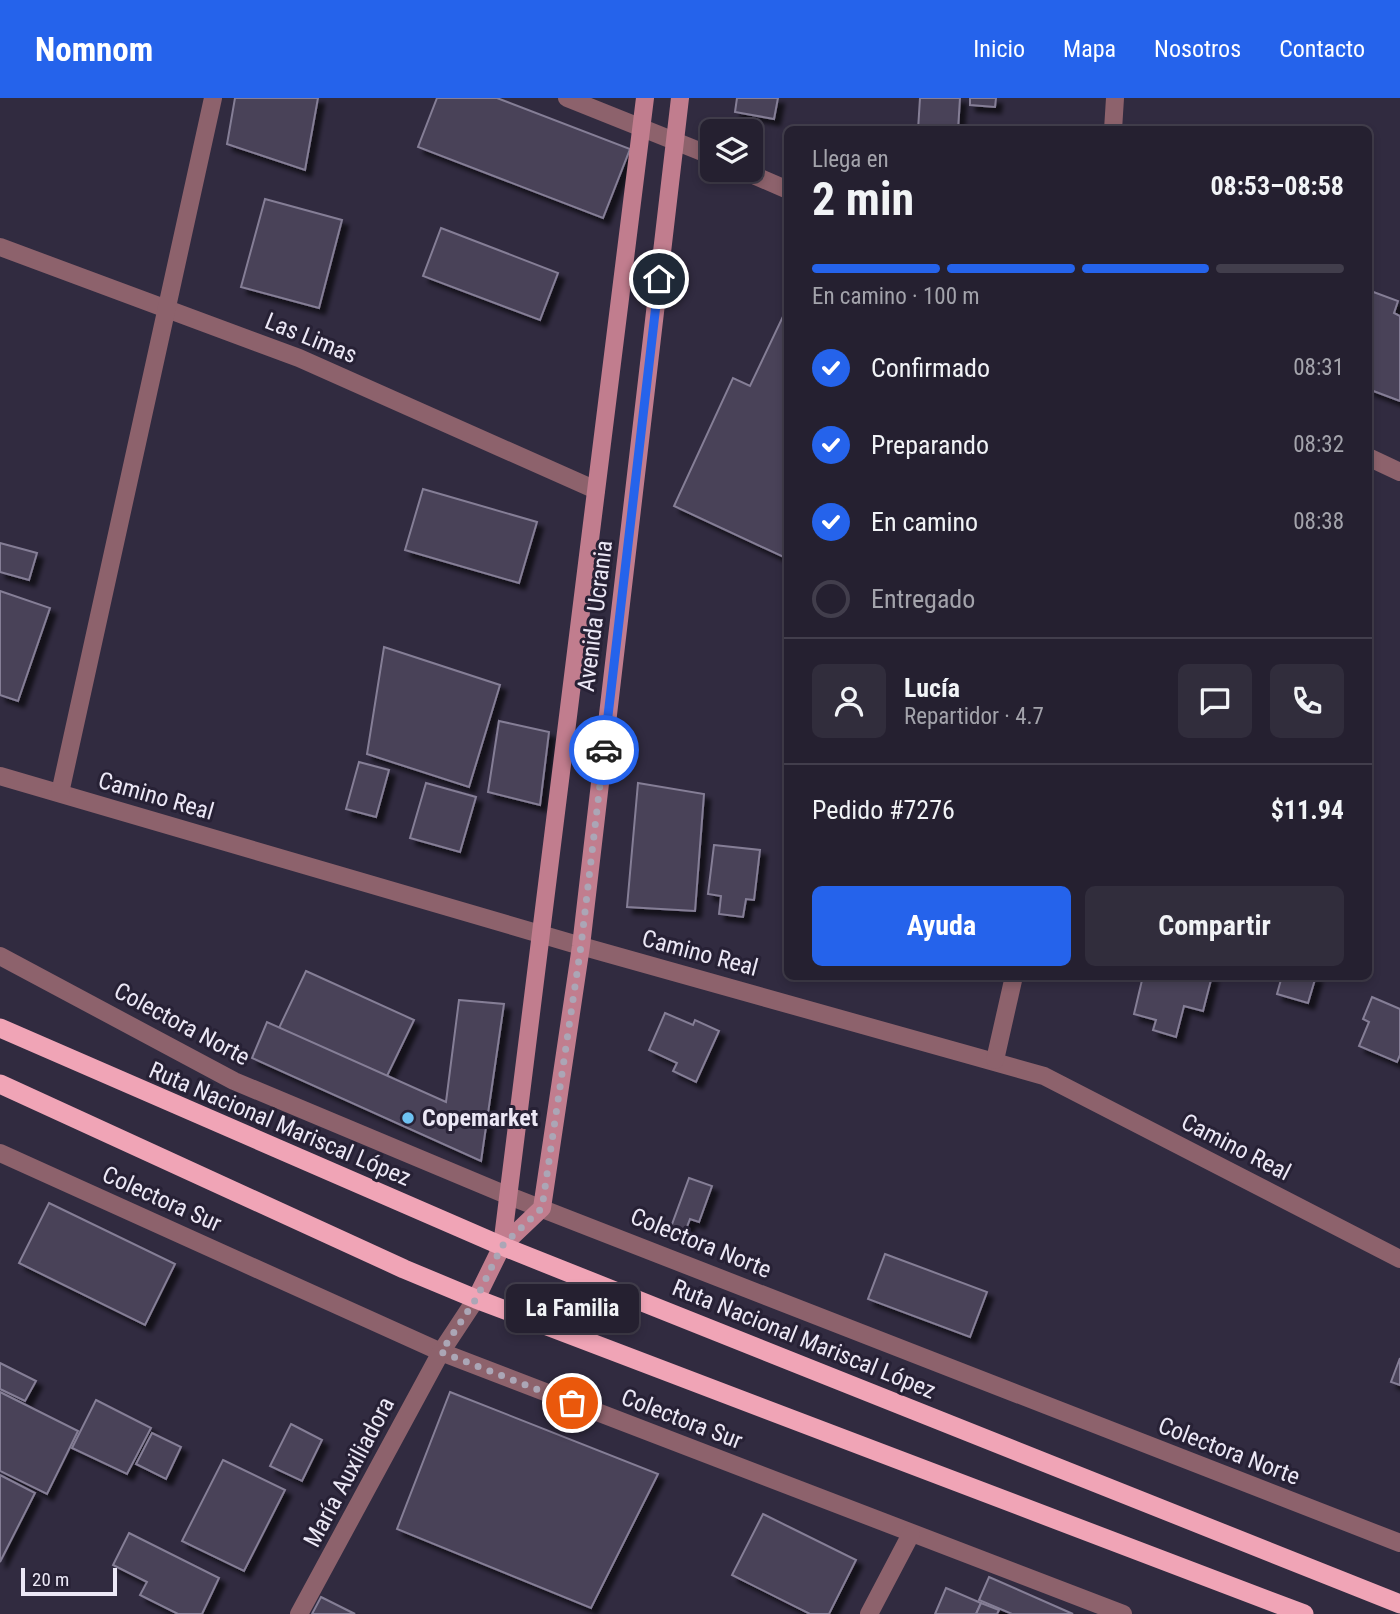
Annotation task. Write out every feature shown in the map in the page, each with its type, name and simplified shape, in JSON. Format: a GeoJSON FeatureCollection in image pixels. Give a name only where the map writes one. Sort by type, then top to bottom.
{"type":"FeatureCollection","features":[{"type":"Feature","properties":{"kind":"highway","name":"Ruta Nacional Mariscal López"},"geometry":{"type":"LineString","coordinates":[[0,1028],[502,1246],[1400,1604]]}},
{"type":"Feature","properties":{"kind":"highway"},"geometry":{"type":"LineString","coordinates":[[0,1084],[404,1269],[476,1299],[1304,1614]]}},
{"type":"Feature","properties":{"kind":"main road","name":"Avenida Ucrania"},"geometry":{"type":"LineString","coordinates":[[476,1299],[502,1246],[645,98]]}},
{"type":"Feature","properties":{"kind":"main road","name":"Avenida Ucrania"},"geometry":{"type":"LineString","coordinates":[[502,1246],[542,1208],[581,946],[680,98]]}},
{"type":"Feature","properties":{"kind":"street"},"geometry":{"type":"LineString","coordinates":[[60,793],[213,98]]}},
{"type":"Feature","properties":{"kind":"street"},"geometry":{"type":"LineString","coordinates":[[567,98],[700,151]]}},
{"type":"Feature","properties":{"kind":"street"},"geometry":{"type":"LineString","coordinates":[[1113,126],[1115,98]]}},
{"type":"Feature","properties":{"kind":"street"},"geometry":{"type":"LineString","coordinates":[[763,179],[784,188]]}},
{"type":"Feature","properties":{"kind":"street","name":"Las Limas"},"geometry":{"type":"LineString","coordinates":[[0,247],[299,358],[596,490]]}},
{"type":"Feature","properties":{"kind":"street"},"geometry":{"type":"LineString","coordinates":[[1372,459],[1400,472]]}},
{"type":"Feature","properties":{"kind":"street","name":"Camino Real"},"geometry":{"type":"LineString","coordinates":[[0,776],[581,946],[995,1060],[1044,1076],[1400,1259]]}},
{"type":"Feature","properties":{"kind":"street","name":"Colectora Norte"},"geometry":{"type":"LineString","coordinates":[[0,956],[234,1080],[509,1196],[992,1387],[1400,1543]]}},
{"type":"Feature","properties":{"kind":"street"},"geometry":{"type":"LineString","coordinates":[[995,1060],[1013,980]]}},
{"type":"Feature","properties":{"kind":"street","name":"Colectora Sur"},"geometry":{"type":"LineString","coordinates":[[0,1153],[441,1352],[1123,1614]]}},
{"type":"Feature","properties":{"kind":"street","name":"Avenida Ucrania"},"geometry":{"type":"LineString","coordinates":[[441,1352],[476,1299]]}},
{"type":"Feature","properties":{"kind":"street","name":"María Auxiliadora"},"geometry":{"type":"LineString","coordinates":[[299,1614],[441,1352]]}},
{"type":"Feature","properties":{"kind":"street"},"geometry":{"type":"LineString","coordinates":[[869,1614],[911,1534]]}},
{"type":"Feature","properties":{"kind":"building"},"geometry":{"type":"Polygon","coordinates":[[[235,98],[318,98],[305,170],[227,144],[235,98]]]}},
{"type":"Feature","properties":{"kind":"building"},"geometry":{"type":"Polygon","coordinates":[[[437,98],[497,98],[630,149],[603,218],[418,147],[437,98]]]}},
{"type":"Feature","properties":{"kind":"building"},"geometry":{"type":"Polygon","coordinates":[[[737,98],[778,98],[774,119],[735,112],[737,98]]]}},
{"type":"Feature","properties":{"kind":"building"},"geometry":{"type":"Polygon","coordinates":[[[920,98],[960,98],[958,126],[918,126],[920,98]]]}},
{"type":"Feature","properties":{"kind":"building"},"geometry":{"type":"Polygon","coordinates":[[[970,98],[996,98],[995,107],[970,105],[970,98]]]}},
{"type":"Feature","properties":{"kind":"building"},"geometry":{"type":"Polygon","coordinates":[[[969,125],[1038,126],[969,126],[969,125]]]}},
{"type":"Feature","properties":{"kind":"building"},"geometry":{"type":"Polygon","coordinates":[[[265,199],[342,220],[319,308],[241,287],[265,199]]]}},
{"type":"Feature","properties":{"kind":"building"},"geometry":{"type":"Polygon","coordinates":[[[441,228],[558,273],[540,320],[423,276],[441,228]]]}},
{"type":"Feature","properties":{"kind":"building"},"geometry":{"type":"Polygon","coordinates":[[[1372,291],[1398,301],[1394,313],[1400,316],[1400,401],[1372,390],[1372,291]]]}},
{"type":"Feature","properties":{"kind":"building"},"geometry":{"type":"Polygon","coordinates":[[[784,314],[784,557],[674,506],[733,378],[750,386],[784,314]]]}},
{"type":"Feature","properties":{"kind":"building"},"geometry":{"type":"Polygon","coordinates":[[[423,489],[537,522],[519,583],[405,550],[423,489]]]}},
{"type":"Feature","properties":{"kind":"building"},"geometry":{"type":"Polygon","coordinates":[[[0,543],[37,553],[29,580],[0,572],[0,543]]]}},
{"type":"Feature","properties":{"kind":"building"},"geometry":{"type":"Polygon","coordinates":[[[0,591],[50,608],[18,701],[0,695],[0,591]]]}},
{"type":"Feature","properties":{"kind":"building"},"geometry":{"type":"Polygon","coordinates":[[[384,647],[500,685],[469,787],[367,754],[384,647]]]}},
{"type":"Feature","properties":{"kind":"building"},"geometry":{"type":"Polygon","coordinates":[[[499,721],[549,732],[540,805],[488,792],[499,721]]]}},
{"type":"Feature","properties":{"kind":"building"},"geometry":{"type":"Polygon","coordinates":[[[359,762],[389,770],[376,817],[346,809],[359,762]]]}},
{"type":"Feature","properties":{"kind":"building"},"geometry":{"type":"Polygon","coordinates":[[[426,783],[476,797],[460,852],[410,838],[426,783]]]}},
{"type":"Feature","properties":{"kind":"building"},"geometry":{"type":"Polygon","coordinates":[[[638,783],[704,794],[695,911],[627,907],[638,783]]]}},
{"type":"Feature","properties":{"kind":"building"},"geometry":{"type":"Polygon","coordinates":[[[714,845],[760,850],[754,900],[746,899],[743,917],[719,914],[721,896],[708,894],[714,845]]]}},
{"type":"Feature","properties":{"kind":"building"},"geometry":{"type":"Polygon","coordinates":[[[306,971],[414,1020],[386,1078],[279,1028],[306,971]]]}},
{"type":"Feature","properties":{"kind":"building"},"geometry":{"type":"Polygon","coordinates":[[[1142,980],[1211,980],[1203,1011],[1184,1006],[1176,1037],[1153,1030],[1156,1020],[1134,1014],[1142,980]]]}},
{"type":"Feature","properties":{"kind":"building"},"geometry":{"type":"Polygon","coordinates":[[[1281,980],[1315,980],[1308,1003],[1277,994],[1281,980]]]}},
{"type":"Feature","properties":{"kind":"building"},"geometry":{"type":"Polygon","coordinates":[[[1372,997],[1400,1009],[1400,1055],[1397,1062],[1359,1046],[1369,1022],[1363,1019],[1372,997]]]}},
{"type":"Feature","properties":{"kind":"building"},"geometry":{"type":"Polygon","coordinates":[[[459,1000],[504,1004],[481,1161],[252,1058],[267,1022],[446,1102],[459,1000]]]}},
{"type":"Feature","properties":{"kind":"building"},"geometry":{"type":"Polygon","coordinates":[[[665,1013],[693,1025],[695,1020],[719,1031],[696,1082],[673,1071],[677,1063],[649,1050],[665,1013]]]}},
{"type":"Feature","properties":{"kind":"building"},"geometry":{"type":"Polygon","coordinates":[[[689,1178],[712,1186],[699,1222],[690,1219],[685,1232],[671,1227],[689,1178]]]}},
{"type":"Feature","properties":{"kind":"building"},"geometry":{"type":"Polygon","coordinates":[[[49,1203],[175,1264],[145,1325],[19,1263],[49,1203]]]}},
{"type":"Feature","properties":{"kind":"building"},"geometry":{"type":"Polygon","coordinates":[[[885,1254],[987,1292],[970,1337],[868,1299],[885,1254]]]}},
{"type":"Feature","properties":{"kind":"building"},"geometry":{"type":"Polygon","coordinates":[[[1400,1358],[1400,1385],[1391,1382],[1400,1358]]]}},
{"type":"Feature","properties":{"kind":"building"},"geometry":{"type":"Polygon","coordinates":[[[0,1363],[36,1381],[25,1401],[0,1389],[0,1363]]]}},
{"type":"Feature","properties":{"kind":"building"},"geometry":{"type":"Polygon","coordinates":[[[0,1392],[78,1431],[47,1494],[0,1471],[0,1392]]]}},
{"type":"Feature","properties":{"kind":"building"},"geometry":{"type":"Polygon","coordinates":[[[450,1392],[658,1474],[591,1608],[397,1529],[450,1392]]]}},
{"type":"Feature","properties":{"kind":"building"},"geometry":{"type":"Polygon","coordinates":[[[96,1400],[151,1428],[127,1474],[72,1448],[96,1400]]]}},
{"type":"Feature","properties":{"kind":"building"},"geometry":{"type":"Polygon","coordinates":[[[291,1424],[322,1440],[302,1481],[270,1466],[291,1424]]]}},
{"type":"Feature","properties":{"kind":"building"},"geometry":{"type":"Polygon","coordinates":[[[152,1433],[181,1447],[166,1479],[136,1464],[152,1433]]]}},
{"type":"Feature","properties":{"kind":"building"},"geometry":{"type":"Polygon","coordinates":[[[223,1460],[285,1490],[244,1571],[182,1541],[223,1460]]]}},
{"type":"Feature","properties":{"kind":"building"},"geometry":{"type":"Polygon","coordinates":[[[0,1475],[35,1493],[0,1562],[0,1475]]]}},
{"type":"Feature","properties":{"kind":"building"},"geometry":{"type":"Polygon","coordinates":[[[763,1514],[856,1560],[829,1614],[810,1614],[732,1575],[763,1514]]]}},
{"type":"Feature","properties":{"kind":"building"},"geometry":{"type":"Polygon","coordinates":[[[129,1533],[219,1578],[202,1614],[178,1614],[140,1595],[147,1582],[113,1565],[129,1533]]]}},
{"type":"Feature","properties":{"kind":"building"},"geometry":{"type":"Polygon","coordinates":[[[989,1577],[1073,1614],[1012,1614],[979,1600],[989,1577]]]}},
{"type":"Feature","properties":{"kind":"building"},"geometry":{"type":"Polygon","coordinates":[[[946,1588],[981,1603],[976,1614],[935,1614],[946,1588]]]}},
{"type":"Feature","properties":{"kind":"building"},"geometry":{"type":"Polygon","coordinates":[[[321,1597],[355,1614],[312,1614],[321,1597]]]}},
{"type":"Feature","properties":{"kind":"building"},"geometry":{"type":"Polygon","coordinates":[[[981,1603],[999,1610],[997,1614],[976,1614],[981,1603]]]}},
{"type":"Feature","properties":{"kind":"way so far"},"geometry":{"type":"LineString","coordinates":[[572,1403],[441,1352],[476,1299],[502,1246],[542,1208],[581,946],[604,750]]}},
{"type":"Feature","properties":{"kind":"place","name":"Copemarket"},"geometry":{"type":"Point","coordinates":[408,1118]}},
{"type":"Feature","properties":{"kind":"place","name":"La Familia"},"geometry":{"type":"Point","coordinates":[572,1403]}},
{"type":"Feature","properties":{"kind":"route"},"geometry":{"type":"LineString","coordinates":[[604,750],[659,279]]}}]}
